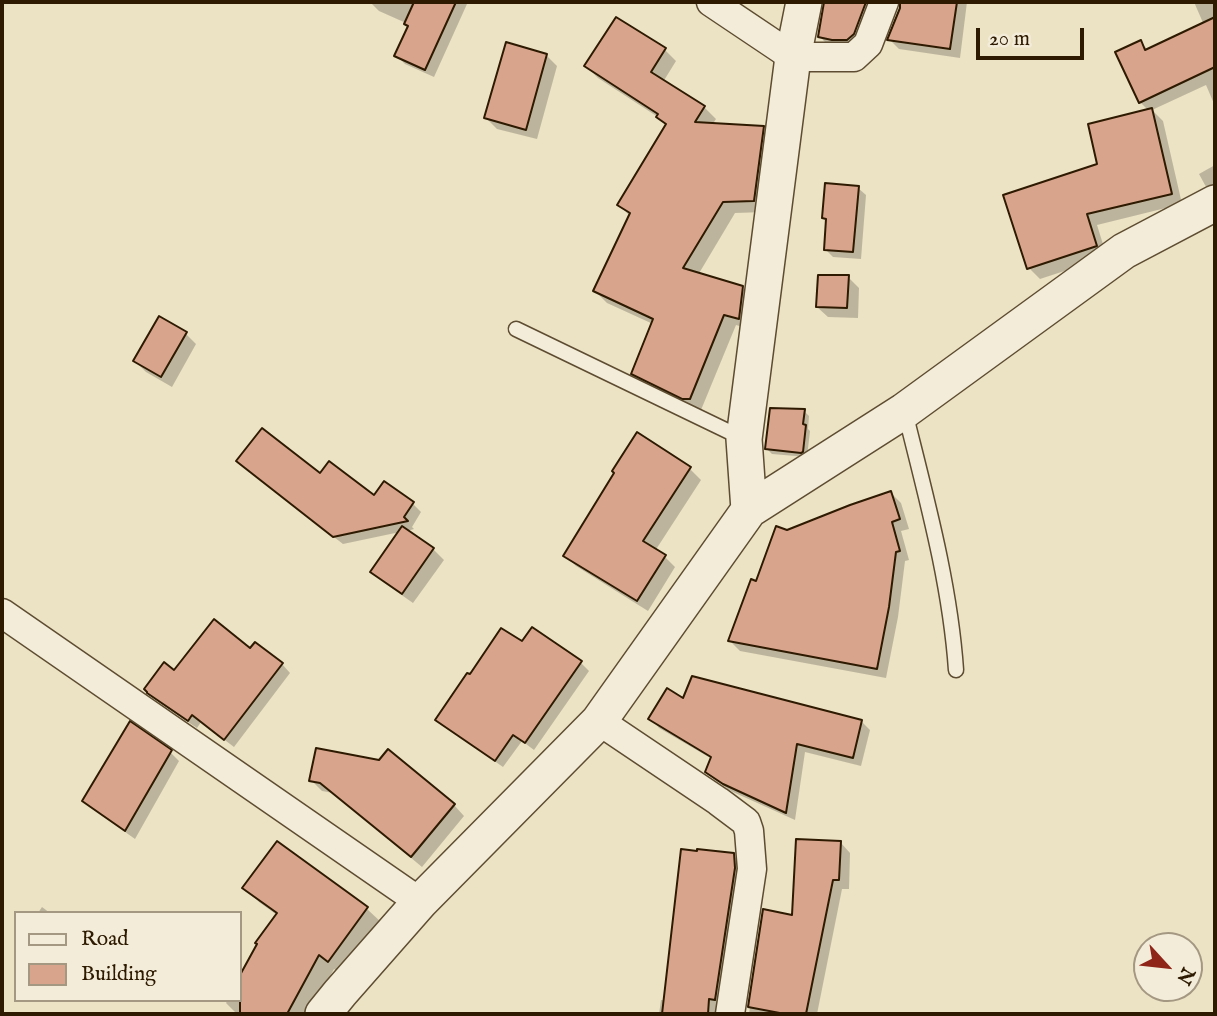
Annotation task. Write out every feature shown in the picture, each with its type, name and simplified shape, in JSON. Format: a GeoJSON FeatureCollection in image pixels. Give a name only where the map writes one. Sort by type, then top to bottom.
{"type":"FeatureCollection","features":[{"type":"Feature","properties":{"kind":"street"},"geometry":{"type":"LineString","coordinates":[[711,2],[793,57],[854,57],[869,44],[884,2]]}},
{"type":"Feature","properties":{"kind":"street"},"geometry":{"type":"LineString","coordinates":[[749,510],[744,439],[793,57],[804,2]]}},
{"type":"Feature","properties":{"kind":"street"},"geometry":{"type":"LineString","coordinates":[[323,1014],[420,902],[599,721],[749,510],[904,411],[1124,251],[1215,203]]}},
{"type":"Feature","properties":{"kind":"street"},"geometry":{"type":"LineString","coordinates":[[2,613],[420,902]]}},
{"type":"Feature","properties":{"kind":"street"},"geometry":{"type":"LineString","coordinates":[[599,721],[746,822],[752,869],[730,1014]]}},
{"type":"Feature","properties":{"kind":"lane"},"geometry":{"type":"LineString","coordinates":[[516,329],[744,439]]}},
{"type":"Feature","properties":{"kind":"lane"},"geometry":{"type":"LineString","coordinates":[[904,411],[930,513],[945,587],[953,630],[956,670]]}},
{"type":"Feature","properties":{"kind":"building"},"geometry":{"type":"Polygon","coordinates":[[[414,2],[456,2],[425,70],[394,56],[408,26],[404,24],[414,2]]]}},
{"type":"Feature","properties":{"kind":"building"},"geometry":{"type":"Polygon","coordinates":[[[824,2],[866,2],[854,34],[847,40],[818,37],[824,2]]]}},
{"type":"Feature","properties":{"kind":"building"},"geometry":{"type":"Polygon","coordinates":[[[900,2],[957,2],[950,49],[887,40],[900,2]]]}},
{"type":"Feature","properties":{"kind":"building"},"geometry":{"type":"Polygon","coordinates":[[[616,17],[666,48],[651,72],[705,106],[695,122],[764,126],[754,201],[723,202],[683,268],[743,286],[739,319],[724,315],[690,399],[682,399],[631,374],[653,319],[593,291],[630,213],[617,205],[666,124],[656,117],[658,114],[584,66],[616,17]]]}},
{"type":"Feature","properties":{"kind":"building"},"geometry":{"type":"Polygon","coordinates":[[[1215,17],[1215,67],[1139,103],[1115,52],[1141,40],[1145,50],[1215,17]]]}},
{"type":"Feature","properties":{"kind":"building"},"geometry":{"type":"Polygon","coordinates":[[[506,42],[547,54],[526,130],[484,118],[506,42]]]}},
{"type":"Feature","properties":{"kind":"building"},"geometry":{"type":"Polygon","coordinates":[[[1152,108],[1172,194],[1087,214],[1097,246],[1027,269],[1003,195],[1097,164],[1088,124],[1152,108]]]}},
{"type":"Feature","properties":{"kind":"building"},"geometry":{"type":"Polygon","coordinates":[[[825,183],[859,186],[853,252],[824,250],[826,219],[822,218],[825,183]]]}},
{"type":"Feature","properties":{"kind":"building"},"geometry":{"type":"Polygon","coordinates":[[[818,275],[849,275],[847,308],[816,307],[818,275]]]}},
{"type":"Feature","properties":{"kind":"building"},"geometry":{"type":"Polygon","coordinates":[[[159,316],[187,332],[161,377],[133,361],[159,316]]]}},
{"type":"Feature","properties":{"kind":"building"},"geometry":{"type":"Polygon","coordinates":[[[770,408],[805,409],[803,452],[765,449],[770,408]]]}},
{"type":"Feature","properties":{"kind":"building"},"geometry":{"type":"Polygon","coordinates":[[[262,428],[320,473],[329,461],[374,495],[384,481],[414,502],[404,517],[408,521],[333,537],[236,461],[262,428]]]}},
{"type":"Feature","properties":{"kind":"building"},"geometry":{"type":"Polygon","coordinates":[[[637,432],[691,467],[643,541],[666,555],[637,601],[563,556],[637,432]]]}},
{"type":"Feature","properties":{"kind":"building"},"geometry":{"type":"Polygon","coordinates":[[[891,491],[900,519],[892,522],[900,551],[896,552],[877,669],[728,641],[751,579],[756,581],[776,526],[787,530],[891,491]]]}},
{"type":"Feature","properties":{"kind":"building"},"geometry":{"type":"Polygon","coordinates":[[[402,526],[434,548],[402,594],[370,572],[402,526]]]}},
{"type":"Feature","properties":{"kind":"building"},"geometry":{"type":"Polygon","coordinates":[[[214,619],[250,648],[255,642],[283,663],[224,740],[192,715],[188,721],[144,689],[164,662],[174,670],[214,619]]]}},
{"type":"Feature","properties":{"kind":"building"},"geometry":{"type":"Polygon","coordinates":[[[532,627],[582,661],[525,743],[513,735],[495,761],[435,720],[501,628],[522,641],[532,627]]]}},
{"type":"Feature","properties":{"kind":"building"},"geometry":{"type":"Polygon","coordinates":[[[692,676],[862,720],[853,758],[797,744],[786,813],[723,784],[705,772],[711,757],[648,719],[667,688],[683,698],[692,676]]]}},
{"type":"Feature","properties":{"kind":"building"},"geometry":{"type":"Polygon","coordinates":[[[130,721],[172,750],[125,831],[82,801],[130,721]]]}},
{"type":"Feature","properties":{"kind":"building"},"geometry":{"type":"Polygon","coordinates":[[[316,748],[379,760],[388,749],[455,804],[411,857],[320,783],[309,781],[316,748]]]}},
{"type":"Feature","properties":{"kind":"building"},"geometry":{"type":"Polygon","coordinates":[[[796,839],[841,841],[839,880],[833,880],[806,1014],[785,1014],[748,1007],[763,909],[792,915],[796,839]]]}},
{"type":"Feature","properties":{"kind":"building"},"geometry":{"type":"Polygon","coordinates":[[[277,841],[368,907],[328,962],[319,955],[287,1014],[240,1014],[242,971],[257,944],[255,943],[277,913],[242,888],[277,841]]]}},
{"type":"Feature","properties":{"kind":"building"},"geometry":{"type":"Polygon","coordinates":[[[681,849],[734,853],[735,868],[715,1000],[709,999],[708,1014],[662,1014],[681,849]]]}}]}
